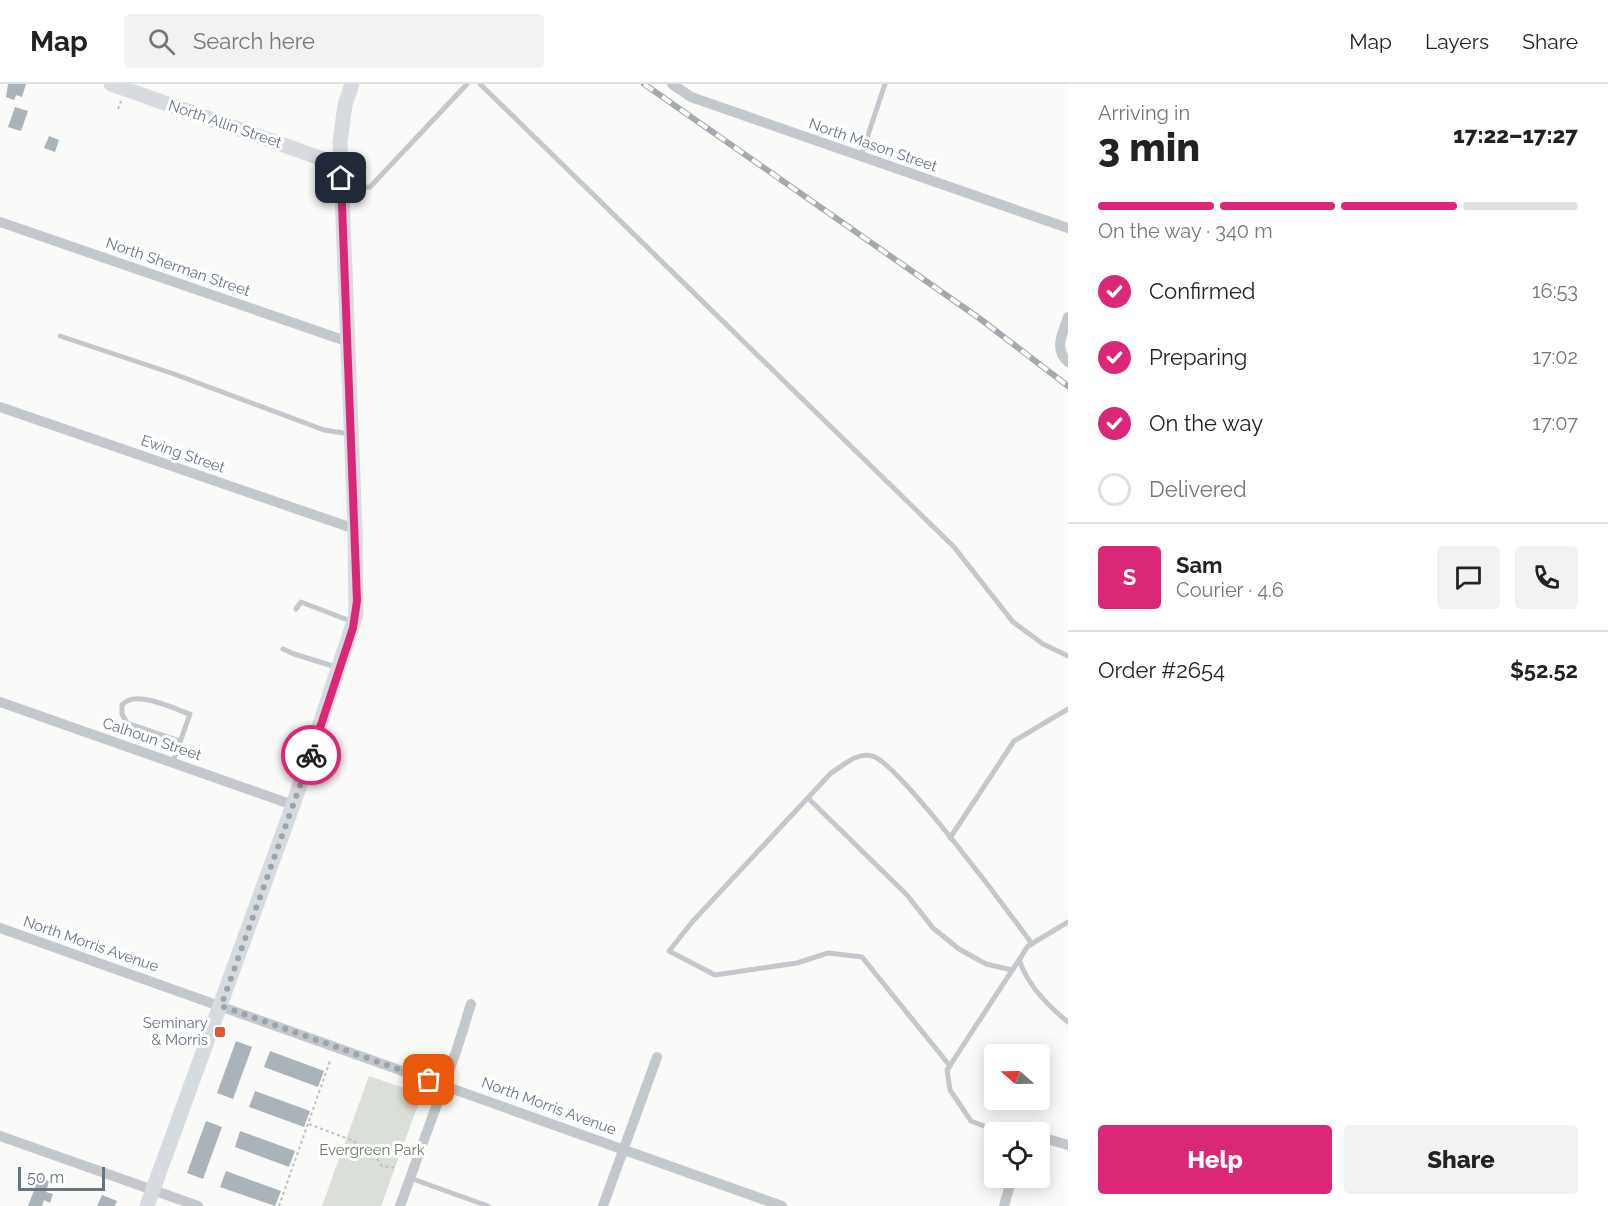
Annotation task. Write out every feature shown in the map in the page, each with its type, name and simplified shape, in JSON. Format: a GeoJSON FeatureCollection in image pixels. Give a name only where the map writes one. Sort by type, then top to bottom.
{"type":"FeatureCollection","features":[{"type":"Feature","properties":{"kind":"street","name":"North Allin Street"},"geometry":{"type":"LineString","coordinates":[[111,84],[340,165]]}},
{"type":"Feature","properties":{"kind":"street"},"geometry":{"type":"LineString","coordinates":[[147,1206],[293,805],[354,622],[357,601],[355,529],[340,165],[341,124],[352,84]]}},
{"type":"Feature","properties":{"kind":"street","name":"North Mason Street"},"geometry":{"type":"LineString","coordinates":[[672,84],[691,97],[1068,228]]}},
{"type":"Feature","properties":{"kind":"street","name":"North Sherman Street"},"geometry":{"type":"LineString","coordinates":[[0,222],[346,340]]}},
{"type":"Feature","properties":{"kind":"street"},"geometry":{"type":"LineString","coordinates":[[1065,358],[1060,342],[1068,317]]}},
{"type":"Feature","properties":{"kind":"street","name":"Ewing Street"},"geometry":{"type":"LineString","coordinates":[[0,407],[355,529]]}},
{"type":"Feature","properties":{"kind":"street","name":"Calhoun Street"},"geometry":{"type":"LineString","coordinates":[[0,702],[293,805]]}},
{"type":"Feature","properties":{"kind":"street","name":"North Morris Avenue"},"geometry":{"type":"LineString","coordinates":[[0,928],[782,1206]]}},
{"type":"Feature","properties":{"kind":"street"},"geometry":{"type":"LineString","coordinates":[[400,1206],[471,1004]]}},
{"type":"Feature","properties":{"kind":"street"},"geometry":{"type":"LineString","coordinates":[[603,1206],[657,1057]]}},
{"type":"Feature","properties":{"kind":"street"},"geometry":{"type":"LineString","coordinates":[[0,1136],[198,1206]]}},
{"type":"Feature","properties":{"kind":"street"},"geometry":{"type":"LineString","coordinates":[[1050,1140],[1068,1145]]}},
{"type":"Feature","properties":{"kind":"street"},"geometry":{"type":"LineString","coordinates":[[1004,1206],[1009,1188]]}},
{"type":"Feature","properties":{"kind":"lane"},"geometry":{"type":"LineString","coordinates":[[341,190],[370,187],[467,84]]}},
{"type":"Feature","properties":{"kind":"lane"},"geometry":{"type":"LineString","coordinates":[[480,84],[954,547],[1013,622],[1043,644],[1068,656]]}},
{"type":"Feature","properties":{"kind":"lane"},"geometry":{"type":"LineString","coordinates":[[860,157],[885,84]]}},
{"type":"Feature","properties":{"kind":"lane"},"geometry":{"type":"LineString","coordinates":[[60,336],[174,374],[324,430],[351,434]]}},
{"type":"Feature","properties":{"kind":"lane"},"geometry":{"type":"LineString","coordinates":[[296,609],[301,602],[354,622]]}},
{"type":"Feature","properties":{"kind":"lane"},"geometry":{"type":"LineString","coordinates":[[283,649],[294,654],[342,662]]}},
{"type":"Feature","properties":{"kind":"lane"},"geometry":{"type":"LineString","coordinates":[[173,762],[190,714],[136,697],[127,699],[122,705],[122,714],[127,723],[180,741]]}},
{"type":"Feature","properties":{"kind":"lane"},"geometry":{"type":"LineString","coordinates":[[950,838],[1014,741],[1068,709]]}},
{"type":"Feature","properties":{"kind":"lane"},"geometry":{"type":"LineString","coordinates":[[950,1066],[862,957],[828,953],[797,963],[715,975],[669,951],[693,921],[831,773],[857,756],[872,756],[884,761],[950,838],[1032,944]]}},
{"type":"Feature","properties":{"kind":"lane"},"geometry":{"type":"LineString","coordinates":[[809,799],[907,895],[933,928],[959,949],[986,964],[1012,970]]}},
{"type":"Feature","properties":{"kind":"lane"},"geometry":{"type":"LineString","coordinates":[[984,1126],[970,1121],[950,1090],[947,1070],[1012,970],[1020,962],[1028,946],[1068,922]]}},
{"type":"Feature","properties":{"kind":"lane"},"geometry":{"type":"LineString","coordinates":[[1020,962],[1029,982],[1050,1008],[1068,1022]]}},
{"type":"Feature","properties":{"kind":"lane"},"geometry":{"type":"LineString","coordinates":[[410,1178],[488,1206]]}},
{"type":"Feature","properties":{"kind":"path"},"geometry":{"type":"LineString","coordinates":[[279,1206],[330,1060]]}},
{"type":"Feature","properties":{"kind":"path"},"geometry":{"type":"LineString","coordinates":[[309,1124],[351,1140],[372,1151],[382,1166],[397,1168]]}},
{"type":"Feature","properties":{"kind":"green space","name":"Evergreen Park"},"geometry":{"type":"Polygon","coordinates":[[[369,1076],[422,1094],[381,1206],[322,1206],[369,1076]]]}},
{"type":"Feature","properties":{"kind":"building"},"geometry":{"type":"Polygon","coordinates":[[[8,84],[26,84],[22,97],[16,95],[14,100],[6,97],[8,84]]]}},
{"type":"Feature","properties":{"kind":"building"},"geometry":{"type":"Polygon","coordinates":[[[15,107],[28,111],[21,131],[8,127],[15,107]]]}},
{"type":"Feature","properties":{"kind":"building"},"geometry":{"type":"Polygon","coordinates":[[[49,136],[59,140],[55,152],[44,148],[49,136]]]}},
{"type":"Feature","properties":{"kind":"building"},"geometry":{"type":"Polygon","coordinates":[[[236,1041],[252,1047],[233,1099],[217,1093],[236,1041]]]}},
{"type":"Feature","properties":{"kind":"building"},"geometry":{"type":"Polygon","coordinates":[[[270,1051],[324,1071],[318,1087],[264,1067],[270,1051]]]}},
{"type":"Feature","properties":{"kind":"building"},"geometry":{"type":"Polygon","coordinates":[[[255,1091],[310,1111],[304,1127],[249,1107],[255,1091]]]}},
{"type":"Feature","properties":{"kind":"building"},"geometry":{"type":"Polygon","coordinates":[[[206,1121],[222,1127],[203,1179],[187,1173],[206,1121]]]}},
{"type":"Feature","properties":{"kind":"building"},"geometry":{"type":"Polygon","coordinates":[[[240,1131],[295,1151],[289,1167],[235,1147],[240,1131]]]}},
{"type":"Feature","properties":{"kind":"building"},"geometry":{"type":"Polygon","coordinates":[[[226,1171],[281,1191],[275,1206],[220,1187],[226,1171]]]}},
{"type":"Feature","properties":{"kind":"building"},"geometry":{"type":"Polygon","coordinates":[[[39,1177],[49,1181],[46,1192],[53,1194],[50,1203],[44,1200],[42,1206],[28,1206],[39,1177]]]}},
{"type":"Feature","properties":{"kind":"building"},"geometry":{"type":"Polygon","coordinates":[[[102,1195],[117,1201],[115,1206],[97,1206],[102,1195]]]}},
{"type":"Feature","properties":{"kind":"railway"},"geometry":{"type":"LineString","coordinates":[[644,84],[979,318],[1068,386]]}},
{"type":"Feature","properties":{"kind":"way so far"},"geometry":{"type":"LineString","coordinates":[[311,755],[221,1006],[429,1080]]}},
{"type":"Feature","properties":{"kind":"place","name":"Seminary & Morris"},"geometry":{"type":"Point","coordinates":[220,1032]}},
{"type":"Feature","properties":{"kind":"route"},"geometry":{"type":"LineString","coordinates":[[311,755],[353,628],[357,601],[341,178]]}}]}
